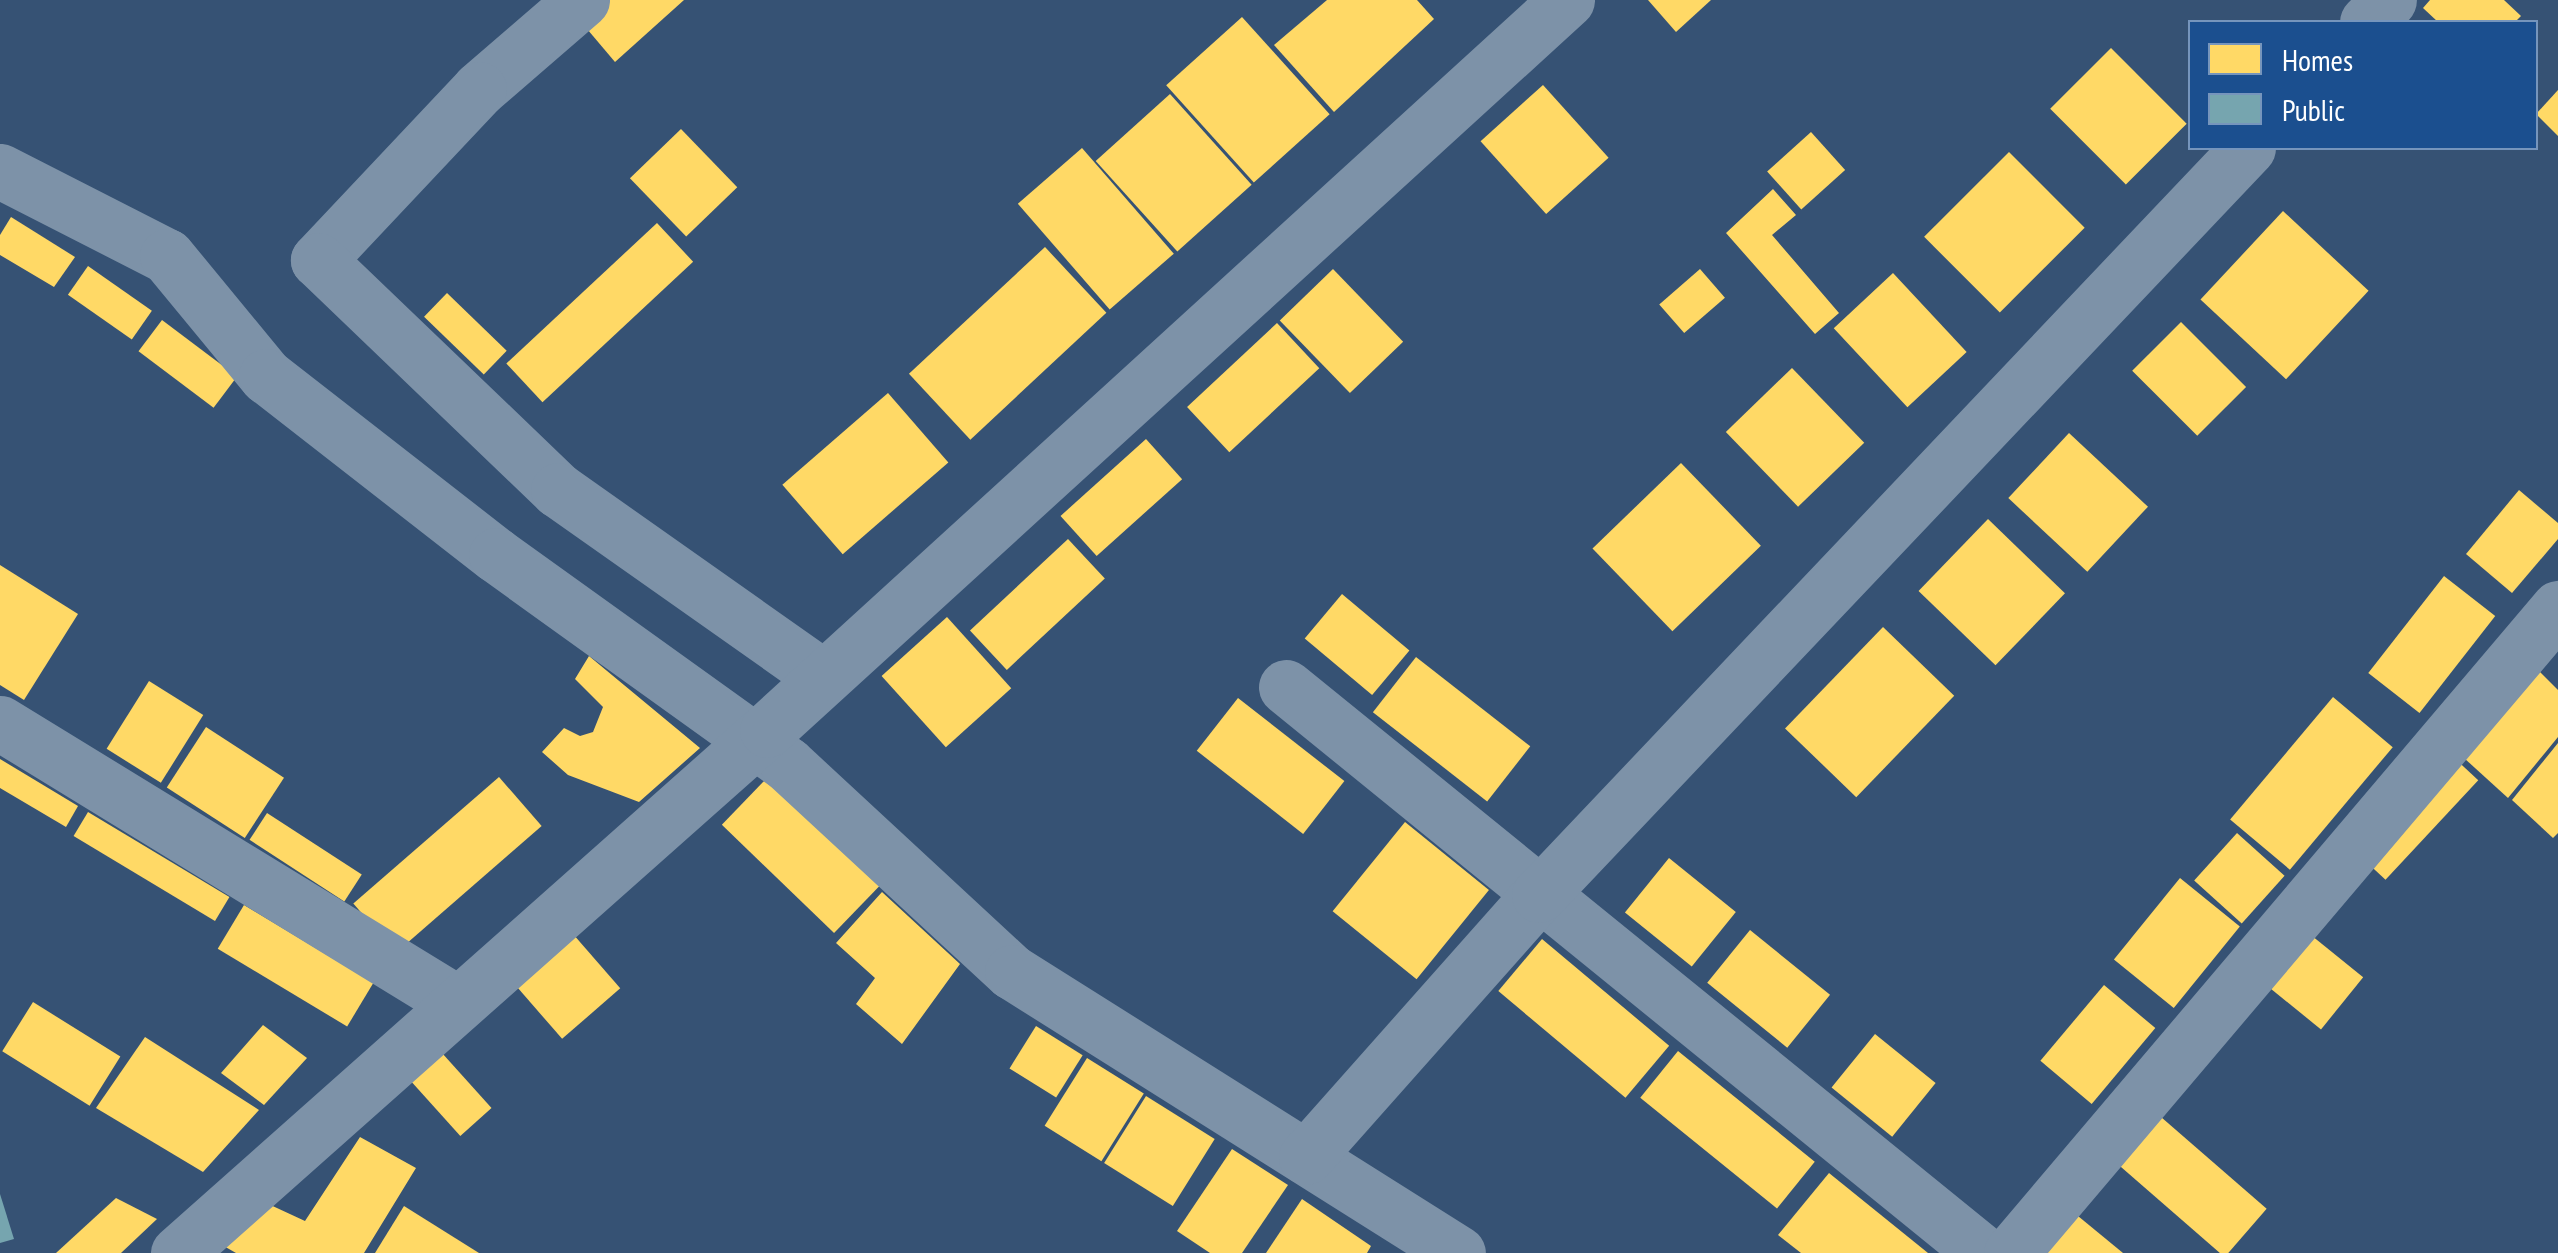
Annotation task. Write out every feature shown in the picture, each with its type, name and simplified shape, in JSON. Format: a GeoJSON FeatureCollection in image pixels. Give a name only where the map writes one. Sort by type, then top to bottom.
{"type":"FeatureCollection","features":[{"type":"Feature","properties":{"kind":"street"},"geometry":{"type":"LineString","coordinates":[[582,0],[480,89],[318,260],[784,713],[788,764],[1012,972],[1458,1253]]}},
{"type":"Feature","properties":{"kind":"street"},"geometry":{"type":"LineString","coordinates":[[178,1253],[454,1001],[784,713],[1567,0]]}},
{"type":"Feature","properties":{"kind":"street"},"geometry":{"type":"LineString","coordinates":[[2369,20],[2388,0]]}},
{"type":"Feature","properties":{"kind":"street"},"geometry":{"type":"LineString","coordinates":[[1306,1157],[1538,895],[2246,150]]}},
{"type":"Feature","properties":{"kind":"street"},"geometry":{"type":"LineString","coordinates":[[0,170],[168,256],[266,376],[784,713]]}},
{"type":"Feature","properties":{"kind":"street"},"geometry":{"type":"LineString","coordinates":[[2011,1253],[2551,633]]}},
{"type":"Feature","properties":{"kind":"street"},"geometry":{"type":"LineString","coordinates":[[1286,687],[1983,1253]]}},
{"type":"Feature","properties":{"kind":"street"},"geometry":{"type":"LineString","coordinates":[[0,723],[454,1001]]}},
{"type":"Feature","properties":{"kind":"building: Homes"},"geometry":{"type":"Polygon","coordinates":[[[608,0],[684,0],[615,62],[582,23],[608,0]]]}},
{"type":"Feature","properties":{"kind":"building: Homes"},"geometry":{"type":"Polygon","coordinates":[[[1327,0],[1417,0],[1434,19],[1334,112],[1274,45],[1327,0]]]}},
{"type":"Feature","properties":{"kind":"building: Homes"},"geometry":{"type":"Polygon","coordinates":[[[1648,0],[1711,0],[1676,32],[1648,0]]]}},
{"type":"Feature","properties":{"kind":"building: Homes"},"geometry":{"type":"Polygon","coordinates":[[[2430,0],[2504,0],[2521,16],[2517,20],[2436,20],[2423,8],[2430,0]]]}},
{"type":"Feature","properties":{"kind":"building: Homes"},"geometry":{"type":"Polygon","coordinates":[[[1242,17],[1330,114],[1254,183],[1166,85],[1242,17]]]}},
{"type":"Feature","properties":{"kind":"building: Homes"},"geometry":{"type":"Polygon","coordinates":[[[2111,48],[2187,124],[2126,184],[2050,109],[2111,48]]]}},
{"type":"Feature","properties":{"kind":"building: Homes"},"geometry":{"type":"Polygon","coordinates":[[[1543,85],[1609,158],[1546,214],[1481,141],[1543,85]]]}},
{"type":"Feature","properties":{"kind":"building: Homes"},"geometry":{"type":"Polygon","coordinates":[[[2558,90],[2558,136],[2538,116],[2558,90]]]}},
{"type":"Feature","properties":{"kind":"building: Homes"},"geometry":{"type":"Polygon","coordinates":[[[1170,94],[1252,185],[1177,252],[1096,161],[1170,94]]]}},
{"type":"Feature","properties":{"kind":"building: Homes"},"geometry":{"type":"Polygon","coordinates":[[[681,129],[737,187],[686,237],[630,178],[681,129]]]}},
{"type":"Feature","properties":{"kind":"building: Homes"},"geometry":{"type":"Polygon","coordinates":[[[1811,132],[1845,170],[1801,209],[1767,171],[1811,132]]]}},
{"type":"Feature","properties":{"kind":"building: Homes"},"geometry":{"type":"Polygon","coordinates":[[[1082,148],[1174,254],[1110,309],[1018,204],[1082,148]]]}},
{"type":"Feature","properties":{"kind":"building: Homes"},"geometry":{"type":"Polygon","coordinates":[[[2009,152],[2085,228],[2000,313],[1924,237],[2009,152]]]}},
{"type":"Feature","properties":{"kind":"building: Homes"},"geometry":{"type":"Polygon","coordinates":[[[1773,189],[1796,215],[1772,235],[1839,313],[1815,334],[1726,233],[1773,189]]]}},
{"type":"Feature","properties":{"kind":"building: Homes"},"geometry":{"type":"Polygon","coordinates":[[[2283,211],[2369,291],[2286,379],[2200,299],[2283,211]]]}},
{"type":"Feature","properties":{"kind":"building: Homes"},"geometry":{"type":"Polygon","coordinates":[[[11,217],[75,257],[54,287],[0,255],[0,235],[11,217]]]}},
{"type":"Feature","properties":{"kind":"building: Homes"},"geometry":{"type":"Polygon","coordinates":[[[657,223],[693,262],[542,402],[506,363],[657,223]]]}},
{"type":"Feature","properties":{"kind":"building: Homes"},"geometry":{"type":"Polygon","coordinates":[[[1045,247],[1106,313],[970,440],[909,374],[1045,247]]]}},
{"type":"Feature","properties":{"kind":"building: Homes"},"geometry":{"type":"Polygon","coordinates":[[[88,266],[152,311],[132,339],[68,295],[88,266]]]}},
{"type":"Feature","properties":{"kind":"building: Homes"},"geometry":{"type":"Polygon","coordinates":[[[1333,269],[1403,342],[1350,393],[1280,320],[1333,269]]]}},
{"type":"Feature","properties":{"kind":"building: Homes"},"geometry":{"type":"Polygon","coordinates":[[[1700,269],[1725,298],[1684,333],[1659,304],[1700,269]]]}},
{"type":"Feature","properties":{"kind":"building: Homes"},"geometry":{"type":"Polygon","coordinates":[[[1893,273],[1967,352],[1907,407],[1834,328],[1893,273]]]}},
{"type":"Feature","properties":{"kind":"building: Homes"},"geometry":{"type":"Polygon","coordinates":[[[447,293],[507,351],[484,374],[424,317],[447,293]]]}},
{"type":"Feature","properties":{"kind":"building: Homes"},"geometry":{"type":"Polygon","coordinates":[[[162,320],[237,377],[214,408],[139,351],[162,320]]]}},
{"type":"Feature","properties":{"kind":"building: Homes"},"geometry":{"type":"Polygon","coordinates":[[[2181,322],[2246,387],[2197,436],[2132,371],[2181,322]]]}},
{"type":"Feature","properties":{"kind":"building: Homes"},"geometry":{"type":"Polygon","coordinates":[[[1277,323],[1319,368],[1229,452],[1187,407],[1277,323]]]}},
{"type":"Feature","properties":{"kind":"building: Homes"},"geometry":{"type":"Polygon","coordinates":[[[1792,368],[1864,443],[1798,507],[1726,432],[1792,368]]]}},
{"type":"Feature","properties":{"kind":"building: Homes"},"geometry":{"type":"Polygon","coordinates":[[[888,393],[948,462],[843,554],[782,485],[888,393]]]}},
{"type":"Feature","properties":{"kind":"building: Homes"},"geometry":{"type":"Polygon","coordinates":[[[2069,433],[2148,507],[2087,572],[2008,498],[2069,433]]]}},
{"type":"Feature","properties":{"kind":"building: Homes"},"geometry":{"type":"Polygon","coordinates":[[[1146,439],[1182,479],[1097,556],[1061,516],[1146,439]]]}},
{"type":"Feature","properties":{"kind":"building: Homes"},"geometry":{"type":"Polygon","coordinates":[[[1681,463],[1761,546],[1672,631],[1593,548],[1681,463]]]}},
{"type":"Feature","properties":{"kind":"building: Homes"},"geometry":{"type":"Polygon","coordinates":[[[2519,490],[2558,523],[2558,539],[2512,593],[2466,554],[2519,490]]]}},
{"type":"Feature","properties":{"kind":"building: Homes"},"geometry":{"type":"Polygon","coordinates":[[[1988,519],[2065,593],[1996,665],[1919,591],[1988,519]]]}},
{"type":"Feature","properties":{"kind":"building: Homes"},"geometry":{"type":"Polygon","coordinates":[[[1068,539],[1105,578],[1007,670],[970,630],[1068,539]]]}},
{"type":"Feature","properties":{"kind":"building: Homes"},"geometry":{"type":"Polygon","coordinates":[[[0,565],[78,614],[24,700],[0,685],[0,565]]]}},
{"type":"Feature","properties":{"kind":"building: Homes"},"geometry":{"type":"Polygon","coordinates":[[[2444,576],[2495,616],[2419,713],[2368,673],[2444,576]]]}},
{"type":"Feature","properties":{"kind":"building: Homes"},"geometry":{"type":"Polygon","coordinates":[[[1342,594],[1409,651],[1372,695],[1305,638],[1342,594]]]}},
{"type":"Feature","properties":{"kind":"building: Homes"},"geometry":{"type":"Polygon","coordinates":[[[947,617],[1011,688],[946,747],[882,676],[947,617]]]}},
{"type":"Feature","properties":{"kind":"building: Homes"},"geometry":{"type":"Polygon","coordinates":[[[1883,627],[1954,696],[1856,797],[1785,728],[1883,627]]]}},
{"type":"Feature","properties":{"kind":"building: Homes"},"geometry":{"type":"Polygon","coordinates":[[[589,656],[700,748],[639,802],[568,775],[542,752],[564,728],[580,736],[593,732],[603,707],[575,679],[589,656]]]}},
{"type":"Feature","properties":{"kind":"building: Homes"},"geometry":{"type":"Polygon","coordinates":[[[1416,657],[1530,746],[1487,801],[1373,712],[1416,657]]]}},
{"type":"Feature","properties":{"kind":"building: Homes"},"geometry":{"type":"Polygon","coordinates":[[[2528,660],[2558,690],[2558,737],[2508,798],[2453,748],[2528,660]]]}},
{"type":"Feature","properties":{"kind":"building: Homes"},"geometry":{"type":"Polygon","coordinates":[[[149,681],[203,715],[161,783],[107,749],[149,681]]]}},
{"type":"Feature","properties":{"kind":"building: Homes"},"geometry":{"type":"Polygon","coordinates":[[[2333,697],[2393,747],[2290,870],[2230,820],[2333,697]]]}},
{"type":"Feature","properties":{"kind":"building: Homes"},"geometry":{"type":"Polygon","coordinates":[[[1238,698],[1344,781],[1303,834],[1197,751],[1238,698]]]}},
{"type":"Feature","properties":{"kind":"building: Homes"},"geometry":{"type":"Polygon","coordinates":[[[206,727],[284,778],[245,838],[167,787],[206,727]]]}},
{"type":"Feature","properties":{"kind":"building: Homes"},"geometry":{"type":"Polygon","coordinates":[[[2558,743],[2558,833],[2553,838],[2512,800],[2558,743]]]}},
{"type":"Feature","properties":{"kind":"building: Homes"},"geometry":{"type":"Polygon","coordinates":[[[2449,753],[2478,780],[2386,880],[2356,852],[2449,753]]]}},
{"type":"Feature","properties":{"kind":"building: Homes"},"geometry":{"type":"Polygon","coordinates":[[[0,759],[78,806],[66,827],[0,788],[0,759]]]}},
{"type":"Feature","properties":{"kind":"building: Homes"},"geometry":{"type":"Polygon","coordinates":[[[499,777],[542,826],[396,953],[353,904],[499,777]]]}},
{"type":"Feature","properties":{"kind":"building: Homes"},"geometry":{"type":"Polygon","coordinates":[[[767,778],[879,886],[834,933],[722,825],[767,778]]]}},
{"type":"Feature","properties":{"kind":"building: Homes"},"geometry":{"type":"Polygon","coordinates":[[[88,812],[229,897],[215,921],[74,836],[88,812]]]}},
{"type":"Feature","properties":{"kind":"building: Homes"},"geometry":{"type":"Polygon","coordinates":[[[267,813],[362,875],[344,901],[250,840],[267,813]]]}},
{"type":"Feature","properties":{"kind":"building: Homes"},"geometry":{"type":"Polygon","coordinates":[[[1405,822],[1489,890],[1417,979],[1333,911],[1405,822]]]}},
{"type":"Feature","properties":{"kind":"building: Homes"},"geometry":{"type":"Polygon","coordinates":[[[2237,833],[2285,876],[2242,923],[2194,881],[2237,833]]]}},
{"type":"Feature","properties":{"kind":"building: Homes"},"geometry":{"type":"Polygon","coordinates":[[[1669,858],[1736,912],[1692,967],[1625,912],[1669,858]]]}},
{"type":"Feature","properties":{"kind":"building: Homes"},"geometry":{"type":"Polygon","coordinates":[[[2180,878],[2240,926],[2174,1008],[2114,960],[2180,878]]]}},
{"type":"Feature","properties":{"kind":"building: Homes"},"geometry":{"type":"Polygon","coordinates":[[[882,892],[960,964],[902,1044],[856,1004],[875,978],[836,943],[882,892]]]}},
{"type":"Feature","properties":{"kind":"building: Homes"},"geometry":{"type":"Polygon","coordinates":[[[244,905],[373,983],[347,1026],[218,949],[244,905]]]}},
{"type":"Feature","properties":{"kind":"building: Homes"},"geometry":{"type":"Polygon","coordinates":[[[2301,927],[2363,977],[2321,1029],[2259,979],[2301,927]]]}},
{"type":"Feature","properties":{"kind":"building: Homes"},"geometry":{"type":"Polygon","coordinates":[[[1750,930],[1830,995],[1787,1048],[1707,983],[1750,930]]]}},
{"type":"Feature","properties":{"kind":"building: Homes"},"geometry":{"type":"Polygon","coordinates":[[[573,934],[620,988],[562,1039],[515,985],[573,934]]]}},
{"type":"Feature","properties":{"kind":"building: Homes"},"geometry":{"type":"Polygon","coordinates":[[[1542,939],[1669,1046],[1625,1098],[1498,991],[1542,939]]]}},
{"type":"Feature","properties":{"kind":"building: Homes"},"geometry":{"type":"Polygon","coordinates":[[[2104,985],[2155,1028],[2092,1104],[2040,1061],[2104,985]]]}},
{"type":"Feature","properties":{"kind":"building: Homes"},"geometry":{"type":"Polygon","coordinates":[[[33,1002],[120,1057],[90,1106],[2,1051],[33,1002]]]}},
{"type":"Feature","properties":{"kind":"building: Homes"},"geometry":{"type":"Polygon","coordinates":[[[263,1025],[307,1058],[264,1105],[221,1073],[263,1025]]]}},
{"type":"Feature","properties":{"kind":"building: Homes"},"geometry":{"type":"Polygon","coordinates":[[[1036,1026],[1083,1055],[1056,1098],[1010,1068],[1036,1026]]]}},
{"type":"Feature","properties":{"kind":"building: Homes"},"geometry":{"type":"Polygon","coordinates":[[[1875,1034],[1936,1083],[1892,1137],[1832,1088],[1875,1034]]]}},
{"type":"Feature","properties":{"kind":"building: Homes"},"geometry":{"type":"Polygon","coordinates":[[[145,1037],[259,1110],[203,1172],[96,1108],[145,1037]]]}},
{"type":"Feature","properties":{"kind":"building: Homes"},"geometry":{"type":"Polygon","coordinates":[[[1678,1051],[1815,1162],[1777,1208],[1640,1098],[1678,1051]]]}},
{"type":"Feature","properties":{"kind":"building: Homes"},"geometry":{"type":"Polygon","coordinates":[[[442,1053],[492,1108],[460,1136],[411,1081],[442,1053]]]}},
{"type":"Feature","properties":{"kind":"building: Homes"},"geometry":{"type":"Polygon","coordinates":[[[1087,1058],[1144,1094],[1101,1161],[1045,1126],[1087,1058]]]}},
{"type":"Feature","properties":{"kind":"building: Homes"},"geometry":{"type":"Polygon","coordinates":[[[1146,1096],[1215,1139],[1173,1206],[1104,1163],[1146,1096]]]}},
{"type":"Feature","properties":{"kind":"building: Homes"},"geometry":{"type":"Polygon","coordinates":[[[2161,1117],[2267,1209],[2228,1253],[2220,1253],[2119,1165],[2161,1117]]]}},
{"type":"Feature","properties":{"kind":"building: Homes"},"geometry":{"type":"Polygon","coordinates":[[[360,1137],[416,1168],[364,1253],[236,1253],[222,1245],[264,1202],[305,1221],[360,1137]]]}},
{"type":"Feature","properties":{"kind":"building: Homes"},"geometry":{"type":"Polygon","coordinates":[[[1232,1149],[1288,1185],[1242,1253],[1210,1253],[1177,1231],[1232,1149]]]}},
{"type":"Feature","properties":{"kind":"building: Homes"},"geometry":{"type":"Polygon","coordinates":[[[1829,1173],[1928,1253],[1801,1253],[1778,1235],[1829,1173]]]}},
{"type":"Feature","properties":{"kind":"building: Homes"},"geometry":{"type":"Polygon","coordinates":[[[116,1198],[157,1219],[121,1253],[56,1253],[116,1198]]]}},
{"type":"Feature","properties":{"kind":"building: Homes"},"geometry":{"type":"Polygon","coordinates":[[[1302,1199],[1371,1246],[1367,1253],[1266,1253],[1302,1199]]]}},
{"type":"Feature","properties":{"kind":"building: Homes"},"geometry":{"type":"Polygon","coordinates":[[[404,1206],[479,1253],[375,1253],[404,1206]]]}},
{"type":"Feature","properties":{"kind":"building: Homes"},"geometry":{"type":"Polygon","coordinates":[[[2078,1216],[2123,1253],[2046,1253],[2078,1216]]]}},
{"type":"Feature","properties":{"kind":"building: Public"},"geometry":{"type":"Polygon","coordinates":[[[0,1194],[14,1239],[0,1243],[0,1194]]]}}]}
